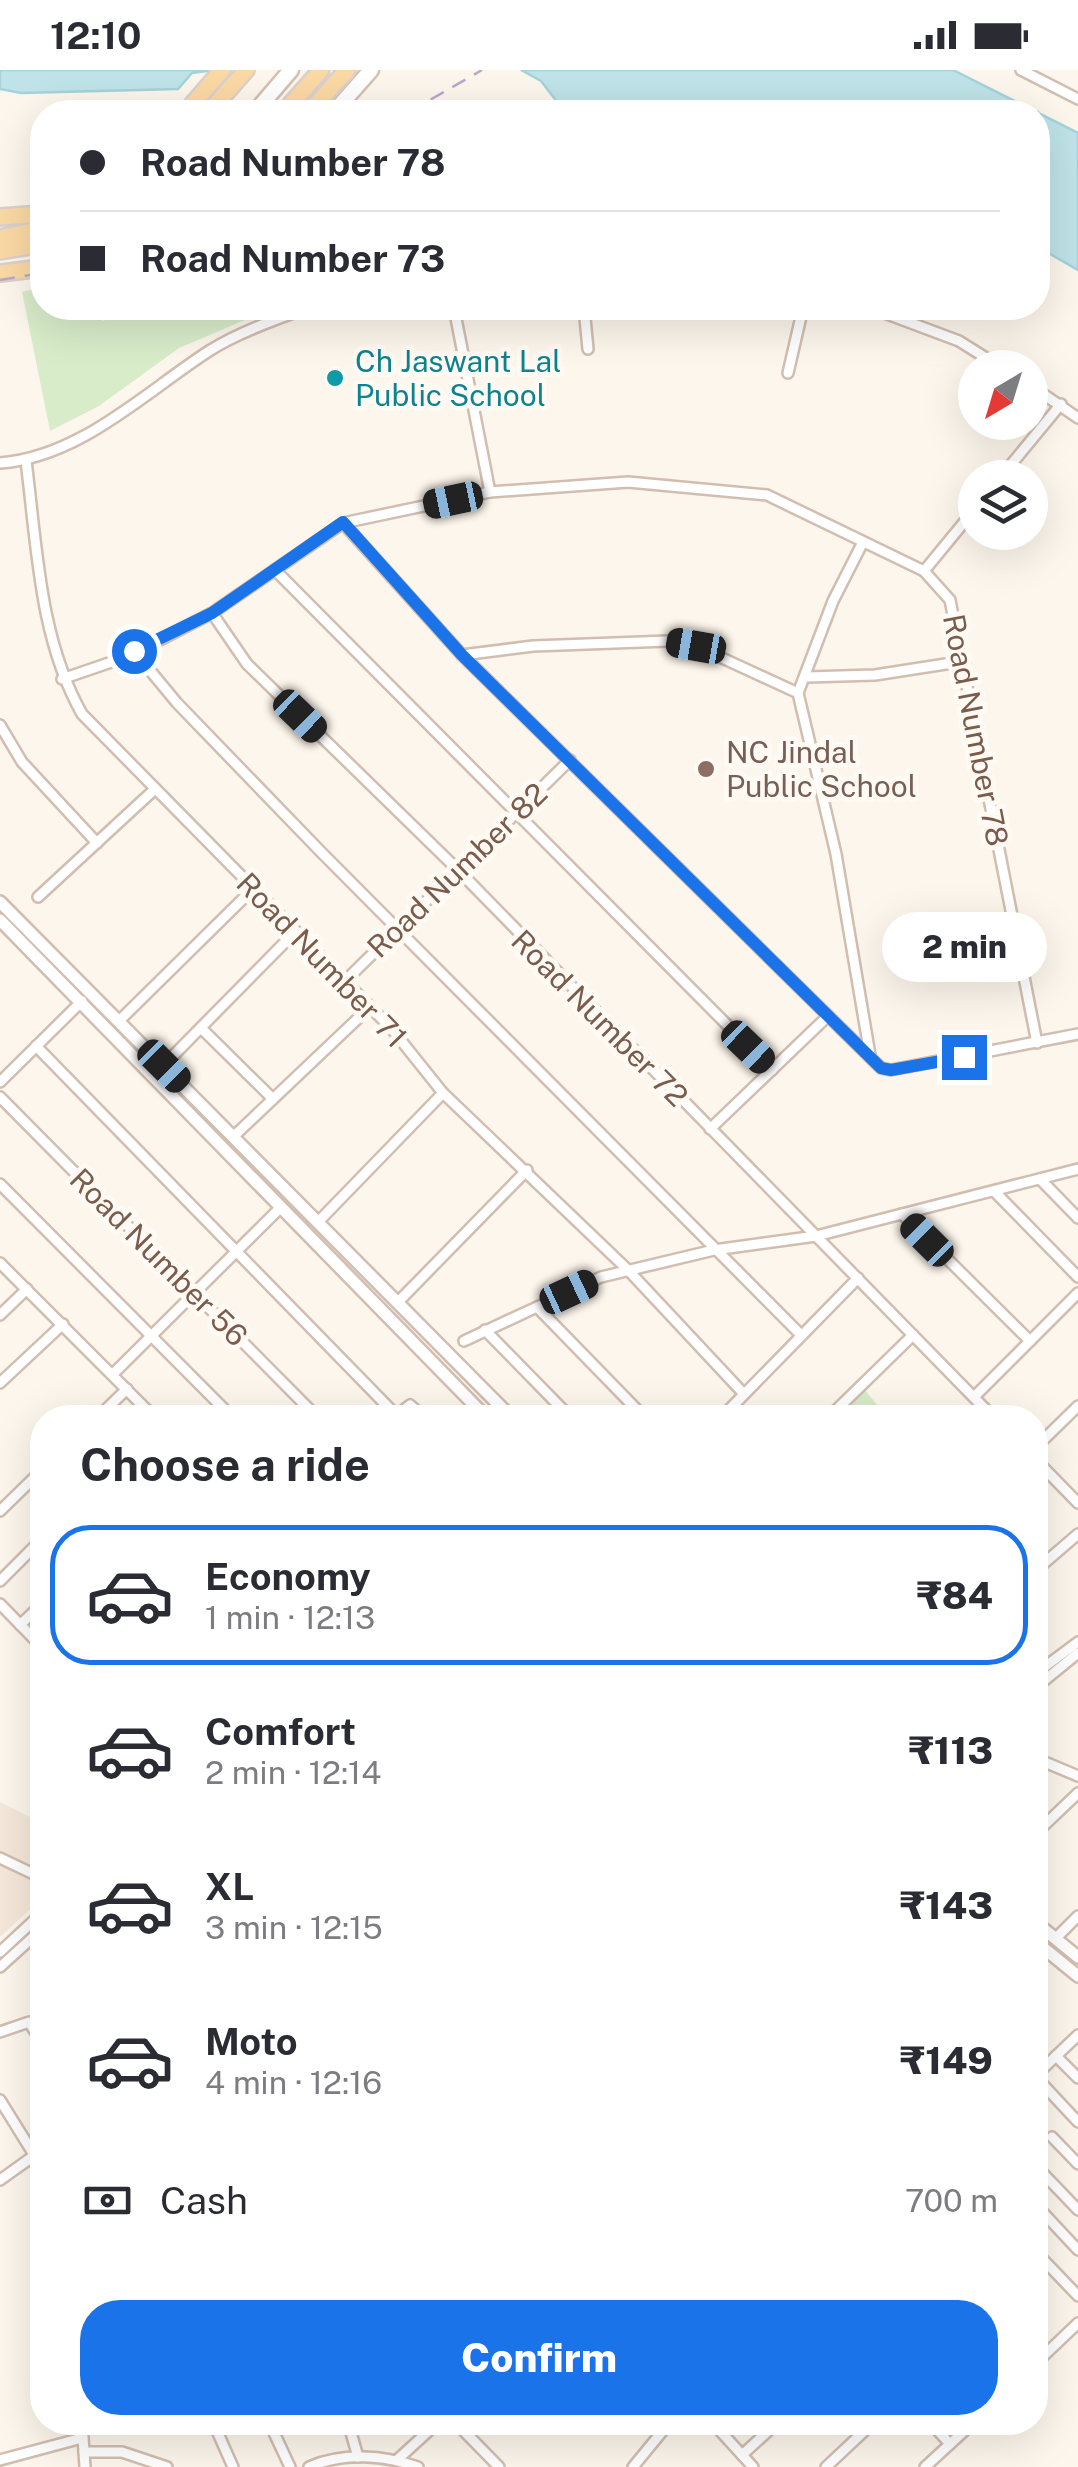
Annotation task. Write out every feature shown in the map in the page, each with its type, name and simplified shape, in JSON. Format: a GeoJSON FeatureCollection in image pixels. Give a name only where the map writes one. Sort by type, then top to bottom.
{"type":"FeatureCollection","features":[{"type":"Feature","properties":{"kind":"main road"},"geometry":{"type":"LineString","coordinates":[[196,100],[222,70]]}},
{"type":"Feature","properties":{"kind":"main road"},"geometry":{"type":"LineString","coordinates":[[220,100],[246,70]]}},
{"type":"Feature","properties":{"kind":"main road"},"geometry":{"type":"LineString","coordinates":[[265,100],[291,70]]}},
{"type":"Feature","properties":{"kind":"main road"},"geometry":{"type":"LineString","coordinates":[[295,100],[321,70]]}},
{"type":"Feature","properties":{"kind":"main road"},"geometry":{"type":"LineString","coordinates":[[320,100],[347,70]]}},
{"type":"Feature","properties":{"kind":"main road"},"geometry":{"type":"LineString","coordinates":[[345,100],[371,70]]}},
{"type":"Feature","properties":{"kind":"main road"},"geometry":{"type":"LineString","coordinates":[[0,217],[30,215]]}},
{"type":"Feature","properties":{"kind":"main road"},"geometry":{"type":"LineString","coordinates":[[0,238],[30,232]]}},
{"type":"Feature","properties":{"kind":"main road"},"geometry":{"type":"LineString","coordinates":[[0,251],[30,246]]}},
{"type":"Feature","properties":{"kind":"main road"},"geometry":{"type":"LineString","coordinates":[[0,273],[30,269]]}},
{"type":"Feature","properties":{"kind":"street"},"geometry":{"type":"LineString","coordinates":[[1021,70],[1078,99]]}},
{"type":"Feature","properties":{"kind":"street"},"geometry":{"type":"LineString","coordinates":[[0,463],[26,461],[95,430],[213,348],[280,320]]}},
{"type":"Feature","properties":{"kind":"street"},"geometry":{"type":"LineString","coordinates":[[456,320],[490,492]]}},
{"type":"Feature","properties":{"kind":"street"},"geometry":{"type":"LineString","coordinates":[[585,320],[588,349]]}},
{"type":"Feature","properties":{"kind":"street"},"geometry":{"type":"LineString","coordinates":[[788,373],[800,320]]}},
{"type":"Feature","properties":{"kind":"street"},"geometry":{"type":"LineString","coordinates":[[903,320],[973,350]]}},
{"type":"Feature","properties":{"kind":"street"},"geometry":{"type":"LineString","coordinates":[[1048,396],[1078,418]]}},
{"type":"Feature","properties":{"kind":"street"},"geometry":{"type":"LineString","coordinates":[[1015,460],[1061,404]]}},
{"type":"Feature","properties":{"kind":"street","name":"Road Number 71"},"geometry":{"type":"LineString","coordinates":[[26,461],[44,600],[62,679],[82,714],[370,1007],[443,1093],[628,1270],[744,1394]]}},
{"type":"Feature","properties":{"kind":"street","name":"Road Number 78"},"geometry":{"type":"LineString","coordinates":[[62,679],[134,651],[212,613],[343,522],[490,492],[628,482],[767,495],[924,571],[950,600],[1037,1043]]}},
{"type":"Feature","properties":{"kind":"street"},"geometry":{"type":"LineString","coordinates":[[343,522],[462,655],[870,1058],[891,1070],[1078,1034]]}},
{"type":"Feature","properties":{"kind":"street"},"geometry":{"type":"LineString","coordinates":[[924,571],[958,530]]}},
{"type":"Feature","properties":{"kind":"street"},"geometry":{"type":"LineString","coordinates":[[864,542],[833,601],[798,693],[836,854],[870,1058]]}},
{"type":"Feature","properties":{"kind":"street"},"geometry":{"type":"LineString","coordinates":[[275,570],[772,1070]]}},
{"type":"Feature","properties":{"kind":"street","name":"Road Number 72"},"geometry":{"type":"LineString","coordinates":[[212,613],[248,664],[458,870],[982,1405]]}},
{"type":"Feature","properties":{"kind":"street"},"geometry":{"type":"LineString","coordinates":[[462,655],[668,641],[696,646],[798,693]]}},
{"type":"Feature","properties":{"kind":"street"},"geometry":{"type":"LineString","coordinates":[[134,651],[177,703],[801,1336]]}},
{"type":"Feature","properties":{"kind":"street"},"geometry":{"type":"LineString","coordinates":[[807,677],[874,675],[965,661]]}},
{"type":"Feature","properties":{"kind":"street"},"geometry":{"type":"LineString","coordinates":[[0,725],[22,762],[97,842]]}},
{"type":"Feature","properties":{"kind":"street","name":"Road Number 82"},"geometry":{"type":"LineString","coordinates":[[344,981],[570,760]]}},
{"type":"Feature","properties":{"kind":"street"},"geometry":{"type":"LineString","coordinates":[[38,897],[155,789]]}},
{"type":"Feature","properties":{"kind":"street"},"geometry":{"type":"LineString","coordinates":[[119,1022],[254,888]]}},
{"type":"Feature","properties":{"kind":"street"},"geometry":{"type":"LineString","coordinates":[[0,902],[19,930],[82,1001],[474,1405]]}},
{"type":"Feature","properties":{"kind":"street"},"geometry":{"type":"LineString","coordinates":[[0,920],[19,930],[119,1022],[499,1405]]}},
{"type":"Feature","properties":{"kind":"street"},"geometry":{"type":"LineString","coordinates":[[164,1066],[296,932]]}},
{"type":"Feature","properties":{"kind":"street"},"geometry":{"type":"LineString","coordinates":[[0,1082],[82,1001]]}},
{"type":"Feature","properties":{"kind":"street"},"geometry":{"type":"LineString","coordinates":[[234,1136],[370,1007]]}},
{"type":"Feature","properties":{"kind":"street"},"geometry":{"type":"LineString","coordinates":[[710,1129],[828,1016]]}},
{"type":"Feature","properties":{"kind":"street"},"geometry":{"type":"LineString","coordinates":[[201,1028],[273,1099]]}},
{"type":"Feature","properties":{"kind":"street"},"geometry":{"type":"LineString","coordinates":[[36,1046],[240,1251],[384,1405]]}},
{"type":"Feature","properties":{"kind":"street"},"geometry":{"type":"LineString","coordinates":[[318,1222],[443,1093]]}},
{"type":"Feature","properties":{"kind":"street","name":"Road Number 56"},"geometry":{"type":"LineString","coordinates":[[0,1096],[305,1405]]}},
{"type":"Feature","properties":{"kind":"street"},"geometry":{"type":"LineString","coordinates":[[464,1341],[601,1277],[714,1250],[816,1236],[1078,1169]]}},
{"type":"Feature","properties":{"kind":"street"},"geometry":{"type":"LineString","coordinates":[[398,1302],[527,1170]]}},
{"type":"Feature","properties":{"kind":"street"},"geometry":{"type":"LineString","coordinates":[[1040,1179],[1078,1218]]}},
{"type":"Feature","properties":{"kind":"street"},"geometry":{"type":"LineString","coordinates":[[0,1184],[220,1405]]}},
{"type":"Feature","properties":{"kind":"street"},"geometry":{"type":"LineString","coordinates":[[994,1191],[1078,1277]]}},
{"type":"Feature","properties":{"kind":"street"},"geometry":{"type":"LineString","coordinates":[[112,1374],[240,1251],[280,1207]]}},
{"type":"Feature","properties":{"kind":"street"},"geometry":{"type":"LineString","coordinates":[[902,1214],[1030,1341]]}},
{"type":"Feature","properties":{"kind":"street"},"geometry":{"type":"LineString","coordinates":[[0,1263],[142,1405]]}},
{"type":"Feature","properties":{"kind":"street"},"geometry":{"type":"LineString","coordinates":[[733,1405],[858,1278]]}},
{"type":"Feature","properties":{"kind":"street"},"geometry":{"type":"LineString","coordinates":[[0,1314],[27,1289]]}},
{"type":"Feature","properties":{"kind":"street"},"geometry":{"type":"LineString","coordinates":[[974,1397],[1078,1293]]}},
{"type":"Feature","properties":{"kind":"street"},"geometry":{"type":"LineString","coordinates":[[536,1308],[632,1405]]}},
{"type":"Feature","properties":{"kind":"street"},"geometry":{"type":"LineString","coordinates":[[0,1383],[63,1324]]}},
{"type":"Feature","properties":{"kind":"street"},"geometry":{"type":"LineString","coordinates":[[485,1330],[558,1405]]}},
{"type":"Feature","properties":{"kind":"street"},"geometry":{"type":"LineString","coordinates":[[841,1405],[912,1335]]}},
{"type":"Feature","properties":{"kind":"street"},"geometry":{"type":"LineString","coordinates":[[110,1405],[127,1389]]}},
{"type":"Feature","properties":{"kind":"street"},"geometry":{"type":"LineString","coordinates":[[1048,1435],[1078,1406]]}},
{"type":"Feature","properties":{"kind":"street"},"geometry":{"type":"LineString","coordinates":[[1048,1472],[1078,1503]]}},
{"type":"Feature","properties":{"kind":"street"},"geometry":{"type":"LineString","coordinates":[[0,1511],[30,1482]]}},
{"type":"Feature","properties":{"kind":"street"},"geometry":{"type":"LineString","coordinates":[[1048,1560],[1078,1534]]}},
{"type":"Feature","properties":{"kind":"street"},"geometry":{"type":"LineString","coordinates":[[0,1581],[30,1551]]}},
{"type":"Feature","properties":{"kind":"street"},"geometry":{"type":"LineString","coordinates":[[0,1604],[30,1635]]}},
{"type":"Feature","properties":{"kind":"street"},"geometry":{"type":"LineString","coordinates":[[20,1625],[30,1615]]}},
{"type":"Feature","properties":{"kind":"street"},"geometry":{"type":"LineString","coordinates":[[1048,1664],[1078,1642]]}},
{"type":"Feature","properties":{"kind":"street"},"geometry":{"type":"LineString","coordinates":[[1048,1678],[1078,1654]]}},
{"type":"Feature","properties":{"kind":"street"},"geometry":{"type":"LineString","coordinates":[[1048,1763],[1078,1776]]}},
{"type":"Feature","properties":{"kind":"street"},"geometry":{"type":"LineString","coordinates":[[1048,1822],[1078,1793]]}},
{"type":"Feature","properties":{"kind":"street"},"geometry":{"type":"LineString","coordinates":[[0,1858],[30,1872]]}},
{"type":"Feature","properties":{"kind":"street"},"geometry":{"type":"LineString","coordinates":[[1055,1939],[1078,1916]]}},
{"type":"Feature","properties":{"kind":"street"},"geometry":{"type":"LineString","coordinates":[[0,1952],[30,1924]]}},
{"type":"Feature","properties":{"kind":"street"},"geometry":{"type":"LineString","coordinates":[[1048,1933],[1078,1958]]}},
{"type":"Feature","properties":{"kind":"street"},"geometry":{"type":"LineString","coordinates":[[0,1967],[30,1939]]}},
{"type":"Feature","properties":{"kind":"street"},"geometry":{"type":"LineString","coordinates":[[1048,1952],[1078,1976]]}},
{"type":"Feature","properties":{"kind":"street"},"geometry":{"type":"LineString","coordinates":[[0,2032],[30,2024]]}},
{"type":"Feature","properties":{"kind":"street"},"geometry":{"type":"LineString","coordinates":[[1048,2064],[1078,2035]]}},
{"type":"Feature","properties":{"kind":"street"},"geometry":{"type":"LineString","coordinates":[[1056,2056],[1078,2078]]}},
{"type":"Feature","properties":{"kind":"street"},"geometry":{"type":"LineString","coordinates":[[1048,2090],[1078,2122]]}},
{"type":"Feature","properties":{"kind":"street"},"geometry":{"type":"LineString","coordinates":[[0,2100],[30,2141]]}},
{"type":"Feature","properties":{"kind":"street"},"geometry":{"type":"LineString","coordinates":[[1052,2138],[1078,2164]]}},
{"type":"Feature","properties":{"kind":"street"},"geometry":{"type":"LineString","coordinates":[[0,2180],[30,2158]]}},
{"type":"Feature","properties":{"kind":"street"},"geometry":{"type":"LineString","coordinates":[[1048,2179],[1078,2210]]}},
{"type":"Feature","properties":{"kind":"street"},"geometry":{"type":"LineString","coordinates":[[1048,2218],[1078,2250]]}},
{"type":"Feature","properties":{"kind":"street"},"geometry":{"type":"LineString","coordinates":[[1048,2265],[1078,2296]]}},
{"type":"Feature","properties":{"kind":"street"},"geometry":{"type":"LineString","coordinates":[[1048,2352],[1078,2324]]}},
{"type":"Feature","properties":{"kind":"street"},"geometry":{"type":"LineString","coordinates":[[82,2435],[85,2467]]}},
{"type":"Feature","properties":{"kind":"street"},"geometry":{"type":"LineString","coordinates":[[219,2435],[233,2467]]}},
{"type":"Feature","properties":{"kind":"street"},"geometry":{"type":"LineString","coordinates":[[274,2435],[290,2467]]}},
{"type":"Feature","properties":{"kind":"street"},"geometry":{"type":"LineString","coordinates":[[352,2435],[358,2457]]}},
{"type":"Feature","properties":{"kind":"street"},"geometry":{"type":"LineString","coordinates":[[396,2460],[425,2435]]}},
{"type":"Feature","properties":{"kind":"street"},"geometry":{"type":"LineString","coordinates":[[468,2435],[498,2467]]}},
{"type":"Feature","properties":{"kind":"street"},"geometry":{"type":"LineString","coordinates":[[634,2467],[660,2435]]}},
{"type":"Feature","properties":{"kind":"street"},"geometry":{"type":"LineString","coordinates":[[724,2435],[753,2467]]}},
{"type":"Feature","properties":{"kind":"street"},"geometry":{"type":"LineString","coordinates":[[742,2455],[764,2435]]}},
{"type":"Feature","properties":{"kind":"street"},"geometry":{"type":"LineString","coordinates":[[826,2467],[860,2435]]}},
{"type":"Feature","properties":{"kind":"street"},"geometry":{"type":"LineString","coordinates":[[942,2435],[950,2444]]}},
{"type":"Feature","properties":{"kind":"street"},"geometry":{"type":"LineString","coordinates":[[925,2467],[960,2435]]}},
{"type":"Feature","properties":{"kind":"street"},"geometry":{"type":"LineString","coordinates":[[0,2460],[82,2438]]}},
{"type":"Feature","properties":{"kind":"street"},"geometry":{"type":"LineString","coordinates":[[84,2452],[122,2452],[166,2467]]}},
{"type":"Feature","properties":{"kind":"street"},"geometry":{"type":"LineString","coordinates":[[309,2467],[358,2457],[396,2460],[418,2467]]}},
{"type":"Feature","properties":{"kind":"shaded area"},"geometry":{"type":"Polygon","coordinates":[[[0,1802],[30,1817],[30,1909],[0,1937],[0,1802]]]}},
{"type":"Feature","properties":{"kind":"green space"},"geometry":{"type":"Polygon","coordinates":[[[30,290],[30,320],[245,320],[179,348],[99,406],[50,431],[22,292],[30,290]]]}},
{"type":"Feature","properties":{"kind":"green space"},"geometry":{"type":"Polygon","coordinates":[[[864,1389],[877,1405],[847,1405],[864,1389]]]}},
{"type":"Feature","properties":{"kind":"water"},"geometry":{"type":"Polygon","coordinates":[[[0,70],[214,70],[192,73],[178,89],[21,93],[0,89],[0,70]]]}},
{"type":"Feature","properties":{"kind":"water"},"geometry":{"type":"Polygon","coordinates":[[[521,70],[953,70],[1012,100],[556,100],[541,81],[521,70]]]}},
{"type":"Feature","properties":{"kind":"water"},"geometry":{"type":"Polygon","coordinates":[[[1050,119],[1078,133],[1078,270],[1050,254],[1050,119]]]}},
{"type":"Feature","properties":{"kind":"railway"},"geometry":{"type":"LineString","coordinates":[[430,100],[482,70]]}},
{"type":"Feature","properties":{"kind":"railway"},"geometry":{"type":"LineString","coordinates":[[0,280],[30,275]]}},
{"type":"Feature","properties":{"kind":"place","name":"Ch Jaswant Lal Public School"},"geometry":{"type":"Point","coordinates":[335,378]}},
{"type":"Feature","properties":{"kind":"place","name":"NC Jindal Public School"},"geometry":{"type":"Point","coordinates":[706,769]}},
{"type":"Feature","properties":{"kind":"route"},"geometry":{"type":"LineString","coordinates":[[134,651],[212,613],[343,522],[388,578],[462,655],[881,1068],[891,1070],[964,1057]]}}]}
